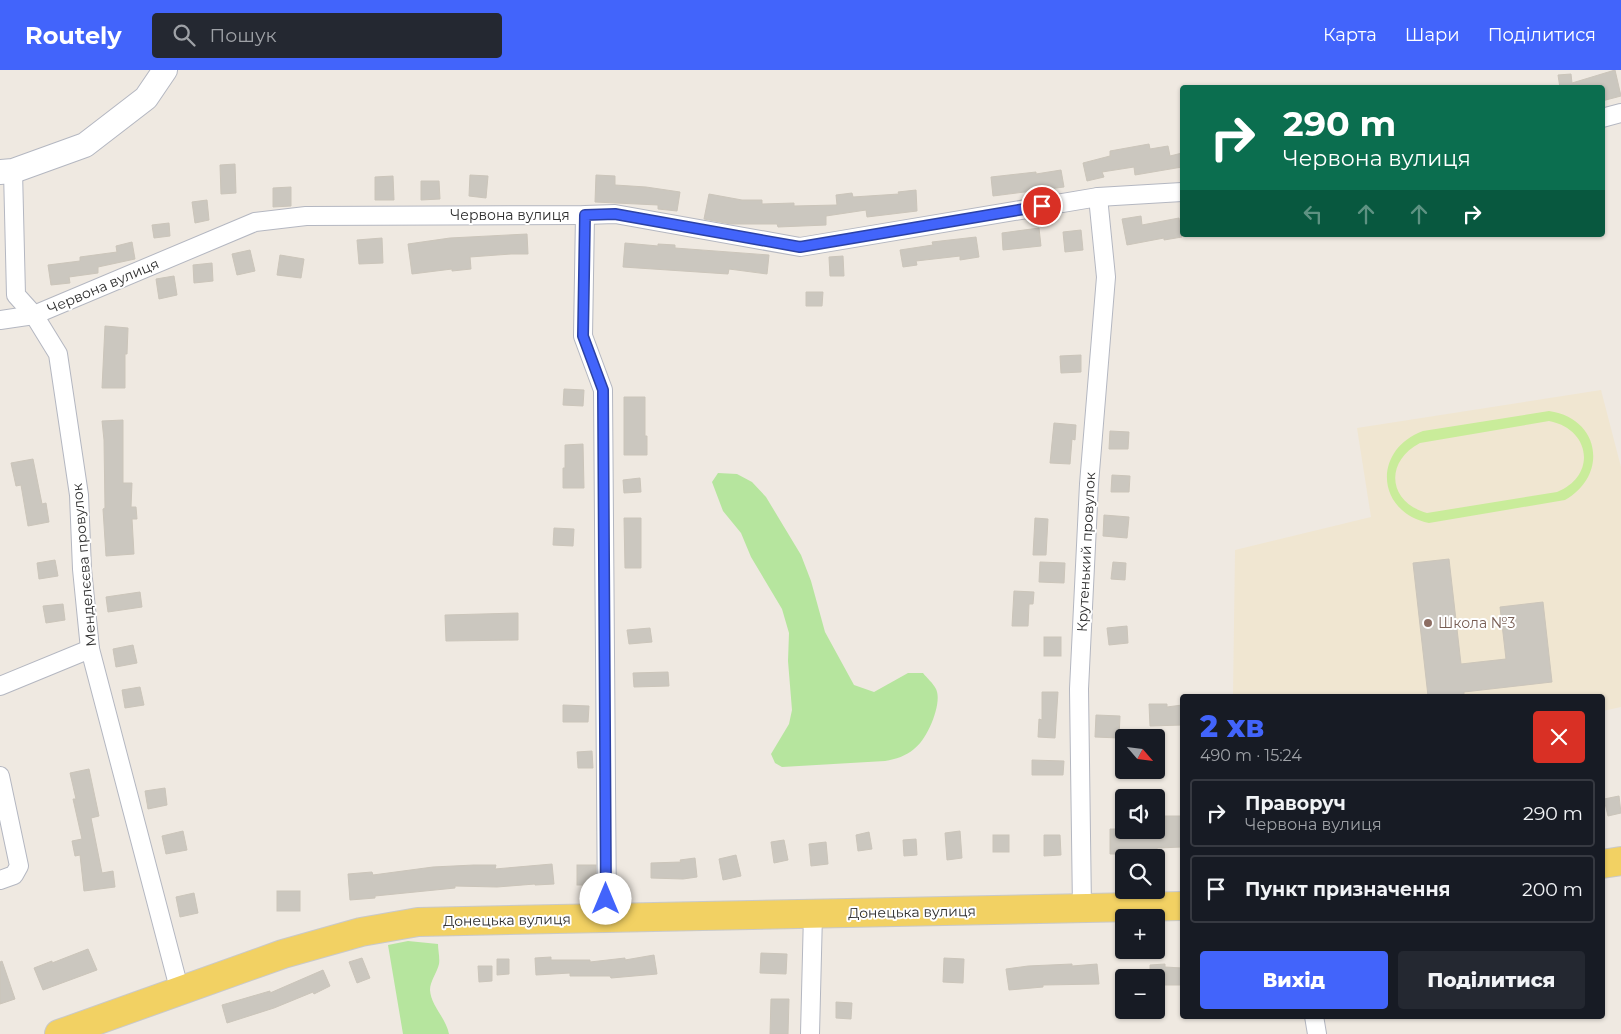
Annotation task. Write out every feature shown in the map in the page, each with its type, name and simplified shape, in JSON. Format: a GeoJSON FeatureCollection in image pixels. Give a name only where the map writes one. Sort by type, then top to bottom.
{"type":"FeatureCollection","features":[{"type":"Feature","properties":{"kind":"main road"},"geometry":{"type":"LineString","coordinates":[[1605,864],[1621,861]]}},
{"type":"Feature","properties":{"kind":"main road","name":"Донецька вулиця"},"geometry":{"type":"LineString","coordinates":[[59,1034],[283,954],[360,932],[418,922],[1180,906]]}},
{"type":"Feature","properties":{"kind":"street"},"geometry":{"type":"LineString","coordinates":[[6,172],[85,145],[146,98],[165,70]]}},
{"type":"Feature","properties":{"kind":"street"},"geometry":{"type":"LineString","coordinates":[[1605,117],[1621,112]]}},
{"type":"Feature","properties":{"kind":"street","name":"Менделєєва провулок"},"geometry":{"type":"LineString","coordinates":[[6,172],[16,295],[34,316],[58,354],[80,495],[82,569],[90,649],[180,992]]}},
{"type":"Feature","properties":{"kind":"street","name":"Червона вулиця"},"geometry":{"type":"LineString","coordinates":[[0,320],[34,316],[254,222],[306,216],[615,214],[800,247],[1098,197],[1180,192]]}},
{"type":"Feature","properties":{"kind":"street","name":"Крутенький провулок"},"geometry":{"type":"LineString","coordinates":[[1082,909],[1079,689],[1089,484],[1106,277],[1098,197]]}},
{"type":"Feature","properties":{"kind":"street"},"geometry":{"type":"LineString","coordinates":[[585,215],[583,336],[603,390],[607,918]]}},
{"type":"Feature","properties":{"kind":"street"},"geometry":{"type":"LineString","coordinates":[[0,686],[90,649]]}},
{"type":"Feature","properties":{"kind":"street"},"geometry":{"type":"LineString","coordinates":[[0,776],[19,866],[14,875],[0,880]]}},
{"type":"Feature","properties":{"kind":"street"},"geometry":{"type":"LineString","coordinates":[[810,1034],[813,914]]}},
{"type":"Feature","properties":{"kind":"street"},"geometry":{"type":"LineString","coordinates":[[1314,1019],[1317,1034]]}},
{"type":"Feature","properties":{"kind":"shaded area","name":"Школа №3"},"geometry":{"type":"Polygon","coordinates":[[[1601,390],[1621,467],[1621,707],[1605,711],[1605,694],[1233,694],[1235,550],[1371,517],[1357,428],[1601,390]]]}},
{"type":"Feature","properties":{"kind":"green space"},"geometry":{"type":"Polygon","coordinates":[[[1549,411],[1566,416],[1579,424],[1588,436],[1593,449],[1593,463],[1588,477],[1579,489],[1565,500],[1429,523],[1411,517],[1399,507],[1390,494],[1387,480],[1389,466],[1395,452],[1406,440],[1423,431],[1549,411]],[[1549,421],[1420,443],[1408,451],[1400,460],[1395,481],[1398,491],[1404,500],[1414,508],[1427,513],[1557,492],[1570,485],[1579,475],[1583,465],[1584,454],[1581,443],[1574,433],[1563,426],[1549,421]]]}},
{"type":"Feature","properties":{"kind":"green space"},"geometry":{"type":"Polygon","coordinates":[[[718,473],[737,474],[752,482],[766,497],[801,555],[811,581],[825,632],[854,685],[874,692],[908,673],[923,673],[935,687],[938,695],[936,712],[924,738],[911,751],[901,757],[885,761],[782,767],[775,763],[771,754],[789,724],[792,710],[788,661],[789,633],[782,609],[751,557],[741,533],[723,511],[712,482],[718,473]]]}},
{"type":"Feature","properties":{"kind":"green space"},"geometry":{"type":"Polygon","coordinates":[[[408,941],[438,944],[439,964],[430,990],[433,1001],[449,1034],[403,1034],[388,945],[408,941]]]}},
{"type":"Feature","properties":{"kind":"building"},"geometry":{"type":"Polygon","coordinates":[[[1615,70],[1621,96],[1605,100],[1605,85],[1560,85],[1558,75],[1571,74],[1572,83],[1615,70]]]}},
{"type":"Feature","properties":{"kind":"building"},"geometry":{"type":"Polygon","coordinates":[[[1149,144],[1150,149],[1168,146],[1170,156],[1180,154],[1180,167],[1135,175],[1134,167],[1102,172],[1104,177],[1087,181],[1083,163],[1110,156],[1110,151],[1149,144]]]}},
{"type":"Feature","properties":{"kind":"building"},"geometry":{"type":"Polygon","coordinates":[[[235,164],[236,193],[221,194],[220,165],[235,164]]]}},
{"type":"Feature","properties":{"kind":"building"},"geometry":{"type":"Polygon","coordinates":[[[1061,170],[1064,187],[993,196],[991,177],[1061,170]]]}},
{"type":"Feature","properties":{"kind":"building"},"geometry":{"type":"Polygon","coordinates":[[[470,175],[488,176],[486,198],[469,196],[470,175]]]}},
{"type":"Feature","properties":{"kind":"building"},"geometry":{"type":"Polygon","coordinates":[[[596,175],[615,176],[615,185],[680,192],[677,211],[658,209],[658,205],[595,202],[596,175]]]}},
{"type":"Feature","properties":{"kind":"building"},"geometry":{"type":"Polygon","coordinates":[[[393,176],[394,200],[375,200],[375,177],[393,176]]]}},
{"type":"Feature","properties":{"kind":"building"},"geometry":{"type":"Polygon","coordinates":[[[421,181],[439,181],[440,199],[421,200],[421,181]]]}},
{"type":"Feature","properties":{"kind":"building"},"geometry":{"type":"Polygon","coordinates":[[[291,187],[291,206],[273,207],[273,188],[291,187]]]}},
{"type":"Feature","properties":{"kind":"building"},"geometry":{"type":"Polygon","coordinates":[[[916,190],[917,211],[867,217],[866,210],[826,216],[826,225],[778,227],[777,224],[731,224],[704,219],[709,194],[742,200],[762,200],[762,204],[794,203],[794,206],[837,205],[836,195],[852,193],[853,197],[899,194],[898,192],[916,190]]]}},
{"type":"Feature","properties":{"kind":"building"},"geometry":{"type":"Polygon","coordinates":[[[207,200],[209,220],[195,223],[192,202],[207,200]]]}},
{"type":"Feature","properties":{"kind":"building"},"geometry":{"type":"Polygon","coordinates":[[[1141,216],[1142,225],[1179,218],[1180,237],[1182,237],[1164,240],[1164,238],[1127,245],[1122,219],[1141,216]]]}},
{"type":"Feature","properties":{"kind":"building"},"geometry":{"type":"Polygon","coordinates":[[[169,223],[170,236],[154,238],[152,225],[169,223]]]}},
{"type":"Feature","properties":{"kind":"building"},"geometry":{"type":"Polygon","coordinates":[[[1039,228],[1041,246],[1003,250],[1002,233],[1039,228]]]}},
{"type":"Feature","properties":{"kind":"building"},"geometry":{"type":"Polygon","coordinates":[[[1081,230],[1083,250],[1065,252],[1063,232],[1081,230]]]}},
{"type":"Feature","properties":{"kind":"building"},"geometry":{"type":"Polygon","coordinates":[[[527,234],[528,254],[470,257],[471,269],[452,271],[452,269],[412,274],[408,244],[450,238],[527,234]]]}},
{"type":"Feature","properties":{"kind":"building"},"geometry":{"type":"Polygon","coordinates":[[[976,237],[979,257],[960,260],[960,256],[916,261],[917,265],[903,267],[900,250],[933,245],[932,242],[976,237]]]}},
{"type":"Feature","properties":{"kind":"building"},"geometry":{"type":"Polygon","coordinates":[[[382,238],[383,263],[359,264],[357,240],[382,238]]]}},
{"type":"Feature","properties":{"kind":"building"},"geometry":{"type":"Polygon","coordinates":[[[132,242],[135,259],[98,267],[98,273],[69,277],[70,283],[51,285],[48,265],[80,261],[80,257],[117,252],[116,246],[132,242]]]}},
{"type":"Feature","properties":{"kind":"building"},"geometry":{"type":"Polygon","coordinates":[[[625,243],[658,246],[658,244],[675,245],[675,248],[769,255],[767,274],[729,269],[728,274],[623,267],[625,243]]]}},
{"type":"Feature","properties":{"kind":"building"},"geometry":{"type":"Polygon","coordinates":[[[250,250],[255,271],[237,275],[232,254],[250,250]]]}},
{"type":"Feature","properties":{"kind":"building"},"geometry":{"type":"Polygon","coordinates":[[[280,255],[304,259],[301,278],[277,275],[280,255]]]}},
{"type":"Feature","properties":{"kind":"building"},"geometry":{"type":"Polygon","coordinates":[[[843,256],[844,276],[830,276],[829,257],[843,256]]]}},
{"type":"Feature","properties":{"kind":"building"},"geometry":{"type":"Polygon","coordinates":[[[212,263],[213,281],[194,283],[193,265],[212,263]]]}},
{"type":"Feature","properties":{"kind":"building"},"geometry":{"type":"Polygon","coordinates":[[[174,276],[177,295],[159,299],[156,279],[174,276]]]}},
{"type":"Feature","properties":{"kind":"building"},"geometry":{"type":"Polygon","coordinates":[[[806,292],[823,292],[822,306],[806,306],[806,292]]]}},
{"type":"Feature","properties":{"kind":"building"},"geometry":{"type":"Polygon","coordinates":[[[105,326],[128,328],[127,354],[125,354],[125,388],[102,388],[105,326]]]}},
{"type":"Feature","properties":{"kind":"building"},"geometry":{"type":"Polygon","coordinates":[[[1081,355],[1081,372],[1061,373],[1060,356],[1081,355]]]}},
{"type":"Feature","properties":{"kind":"building"},"geometry":{"type":"Polygon","coordinates":[[[564,389],[584,390],[583,406],[563,405],[564,389]]]}},
{"type":"Feature","properties":{"kind":"building"},"geometry":{"type":"Polygon","coordinates":[[[624,397],[645,397],[647,455],[624,455],[624,397]]]}},
{"type":"Feature","properties":{"kind":"building"},"geometry":{"type":"Polygon","coordinates":[[[123,420],[123,483],[132,483],[131,507],[136,507],[137,519],[132,519],[134,554],[106,556],[103,509],[105,508],[102,421],[123,420]]]}},
{"type":"Feature","properties":{"kind":"building"},"geometry":{"type":"Polygon","coordinates":[[[1054,423],[1076,425],[1075,440],[1072,439],[1070,464],[1050,463],[1054,423]]]}},
{"type":"Feature","properties":{"kind":"building"},"geometry":{"type":"Polygon","coordinates":[[[1110,431],[1129,432],[1128,449],[1109,449],[1110,431]]]}},
{"type":"Feature","properties":{"kind":"building"},"geometry":{"type":"Polygon","coordinates":[[[583,444],[584,488],[563,488],[565,445],[583,444]]]}},
{"type":"Feature","properties":{"kind":"building"},"geometry":{"type":"Polygon","coordinates":[[[33,459],[42,504],[46,503],[49,522],[28,526],[21,485],[16,486],[11,463],[33,459]]]}},
{"type":"Feature","properties":{"kind":"building"},"geometry":{"type":"Polygon","coordinates":[[[1112,475],[1130,476],[1129,492],[1111,492],[1112,475]]]}},
{"type":"Feature","properties":{"kind":"building"},"geometry":{"type":"Polygon","coordinates":[[[640,478],[641,492],[624,493],[623,480],[640,478]]]}},
{"type":"Feature","properties":{"kind":"building"},"geometry":{"type":"Polygon","coordinates":[[[1104,515],[1129,517],[1127,538],[1103,536],[1104,515]]]}},
{"type":"Feature","properties":{"kind":"building"},"geometry":{"type":"Polygon","coordinates":[[[624,518],[641,518],[641,568],[625,568],[624,518]]]}},
{"type":"Feature","properties":{"kind":"building"},"geometry":{"type":"Polygon","coordinates":[[[1035,518],[1048,519],[1046,555],[1033,555],[1035,518]]]}},
{"type":"Feature","properties":{"kind":"building"},"geometry":{"type":"Polygon","coordinates":[[[554,528],[574,529],[573,546],[553,545],[554,528]]]}},
{"type":"Feature","properties":{"kind":"building"},"geometry":{"type":"Polygon","coordinates":[[[1449,559],[1461,664],[1506,659],[1500,607],[1543,602],[1552,682],[1464,692],[1464,694],[1428,694],[1413,563],[1449,559]]]}},
{"type":"Feature","properties":{"kind":"building"},"geometry":{"type":"Polygon","coordinates":[[[55,560],[58,576],[39,579],[37,563],[55,560]]]}},
{"type":"Feature","properties":{"kind":"building"},"geometry":{"type":"Polygon","coordinates":[[[1040,562],[1065,563],[1064,583],[1039,582],[1040,562]]]}},
{"type":"Feature","properties":{"kind":"building"},"geometry":{"type":"Polygon","coordinates":[[[1113,562],[1126,563],[1125,580],[1111,579],[1113,562]]]}},
{"type":"Feature","properties":{"kind":"building"},"geometry":{"type":"Polygon","coordinates":[[[1014,591],[1034,592],[1033,604],[1029,604],[1028,626],[1012,626],[1014,591]]]}},
{"type":"Feature","properties":{"kind":"building"},"geometry":{"type":"Polygon","coordinates":[[[140,592],[142,607],[108,612],[106,597],[140,592]]]}},
{"type":"Feature","properties":{"kind":"building"},"geometry":{"type":"Polygon","coordinates":[[[63,604],[65,620],[46,623],[43,606],[63,604]]]}},
{"type":"Feature","properties":{"kind":"building"},"geometry":{"type":"Polygon","coordinates":[[[518,613],[518,640],[446,641],[445,615],[518,613]]]}},
{"type":"Feature","properties":{"kind":"building"},"geometry":{"type":"Polygon","coordinates":[[[1127,626],[1128,643],[1109,645],[1107,628],[1127,626]]]}},
{"type":"Feature","properties":{"kind":"building"},"geometry":{"type":"Polygon","coordinates":[[[650,628],[652,642],[629,644],[627,630],[650,628]]]}},
{"type":"Feature","properties":{"kind":"building"},"geometry":{"type":"Polygon","coordinates":[[[1044,637],[1061,637],[1061,656],[1044,656],[1044,637]]]}},
{"type":"Feature","properties":{"kind":"building"},"geometry":{"type":"Polygon","coordinates":[[[133,645],[137,663],[116,667],[113,649],[133,645]]]}},
{"type":"Feature","properties":{"kind":"building"},"geometry":{"type":"Polygon","coordinates":[[[668,672],[669,686],[634,687],[633,673],[668,672]]]}},
{"type":"Feature","properties":{"kind":"building"},"geometry":{"type":"Polygon","coordinates":[[[140,687],[144,705],[125,708],[122,690],[140,687]]]}},
{"type":"Feature","properties":{"kind":"building"},"geometry":{"type":"Polygon","coordinates":[[[1042,692],[1058,692],[1055,738],[1038,737],[1039,719],[1042,720],[1042,692]]]}},
{"type":"Feature","properties":{"kind":"building"},"geometry":{"type":"Polygon","coordinates":[[[1149,704],[1167,704],[1167,707],[1180,705],[1180,725],[1150,726],[1149,704]]]}},
{"type":"Feature","properties":{"kind":"building"},"geometry":{"type":"Polygon","coordinates":[[[563,705],[589,706],[588,722],[563,722],[563,705]]]}},
{"type":"Feature","properties":{"kind":"building"},"geometry":{"type":"Polygon","coordinates":[[[1096,715],[1120,716],[1119,729],[1115,729],[1115,738],[1095,737],[1096,715]]]}},
{"type":"Feature","properties":{"kind":"building"},"geometry":{"type":"Polygon","coordinates":[[[592,751],[593,768],[578,768],[577,752],[592,751]]]}},
{"type":"Feature","properties":{"kind":"building"},"geometry":{"type":"Polygon","coordinates":[[[1032,760],[1064,761],[1063,775],[1032,775],[1032,760]]]}},
{"type":"Feature","properties":{"kind":"building"},"geometry":{"type":"Polygon","coordinates":[[[89,769],[99,816],[91,818],[102,873],[113,871],[115,887],[84,891],[80,855],[75,856],[72,841],[82,839],[73,799],[76,799],[70,773],[89,769]]]}},
{"type":"Feature","properties":{"kind":"building"},"geometry":{"type":"Polygon","coordinates":[[[165,788],[167,805],[148,809],[145,791],[165,788]]]}},
{"type":"Feature","properties":{"kind":"building"},"geometry":{"type":"Polygon","coordinates":[[[1619,796],[1621,813],[1608,816],[1605,799],[1619,796]]]}},
{"type":"Feature","properties":{"kind":"building"},"geometry":{"type":"Polygon","coordinates":[[[1165,816],[1180,816],[1180,847],[1115,849],[1115,854],[1110,854],[1110,829],[1115,829],[1115,839],[1165,839],[1165,816]]]}},
{"type":"Feature","properties":{"kind":"building"},"geometry":{"type":"Polygon","coordinates":[[[183,831],[187,850],[166,854],[162,836],[183,831]]]}},
{"type":"Feature","properties":{"kind":"building"},"geometry":{"type":"Polygon","coordinates":[[[960,831],[962,858],[947,860],[945,833],[960,831]]]}},
{"type":"Feature","properties":{"kind":"building"},"geometry":{"type":"Polygon","coordinates":[[[869,832],[872,849],[858,851],[856,835],[869,832]]]}},
{"type":"Feature","properties":{"kind":"building"},"geometry":{"type":"Polygon","coordinates":[[[993,835],[1009,835],[1009,852],[993,852],[993,835]]]}},
{"type":"Feature","properties":{"kind":"building"},"geometry":{"type":"Polygon","coordinates":[[[1044,835],[1060,835],[1061,855],[1044,856],[1044,835]]]}},
{"type":"Feature","properties":{"kind":"building"},"geometry":{"type":"Polygon","coordinates":[[[916,839],[917,855],[904,856],[903,840],[916,839]]]}},
{"type":"Feature","properties":{"kind":"building"},"geometry":{"type":"Polygon","coordinates":[[[784,840],[788,860],[774,863],[771,842],[784,840]]]}},
{"type":"Feature","properties":{"kind":"building"},"geometry":{"type":"Polygon","coordinates":[[[826,842],[828,864],[811,866],[809,844],[826,842]]]}},
{"type":"Feature","properties":{"kind":"building"},"geometry":{"type":"Polygon","coordinates":[[[736,855],[741,876],[723,880],[719,859],[736,855]]]}},
{"type":"Feature","properties":{"kind":"building"},"geometry":{"type":"Polygon","coordinates":[[[695,858],[697,877],[683,879],[651,878],[651,863],[681,862],[680,860],[695,858]]]}},
{"type":"Feature","properties":{"kind":"building"},"geometry":{"type":"Polygon","coordinates":[[[552,864],[554,884],[497,887],[455,886],[455,888],[350,900],[348,874],[372,872],[373,875],[433,867],[496,865],[495,869],[552,864]]]}},
{"type":"Feature","properties":{"kind":"building"},"geometry":{"type":"Polygon","coordinates":[[[577,865],[596,865],[596,885],[577,885],[577,865]]]}},
{"type":"Feature","properties":{"kind":"building"},"geometry":{"type":"Polygon","coordinates":[[[277,891],[300,891],[300,911],[277,911],[277,891]]]}},
{"type":"Feature","properties":{"kind":"building"},"geometry":{"type":"Polygon","coordinates":[[[194,893],[198,913],[180,917],[176,897],[194,893]]]}},
{"type":"Feature","properties":{"kind":"building"},"geometry":{"type":"Polygon","coordinates":[[[88,949],[97,970],[43,990],[34,968],[88,949]]]}},
{"type":"Feature","properties":{"kind":"building"},"geometry":{"type":"Polygon","coordinates":[[[761,953],[787,954],[786,974],[760,973],[761,953]]]}},
{"type":"Feature","properties":{"kind":"building"},"geometry":{"type":"Polygon","coordinates":[[[654,955],[657,974],[611,978],[610,976],[570,976],[570,973],[536,975],[535,958],[551,957],[551,960],[590,960],[590,962],[625,958],[625,960],[654,955]]]}},
{"type":"Feature","properties":{"kind":"building"},"geometry":{"type":"Polygon","coordinates":[[[362,958],[370,978],[357,983],[349,962],[362,958]]]}},
{"type":"Feature","properties":{"kind":"building"},"geometry":{"type":"Polygon","coordinates":[[[944,958],[964,959],[963,983],[943,982],[944,958]]]}},
{"type":"Feature","properties":{"kind":"building"},"geometry":{"type":"Polygon","coordinates":[[[497,959],[509,959],[509,974],[497,975],[497,959]]]}},
{"type":"Feature","properties":{"kind":"building"},"geometry":{"type":"Polygon","coordinates":[[[2,961],[15,999],[0,1004],[0,962],[2,961]]]}},
{"type":"Feature","properties":{"kind":"building"},"geometry":{"type":"Polygon","coordinates":[[[1072,964],[1072,966],[1097,964],[1099,984],[1043,985],[1043,987],[1009,990],[1006,969],[1072,964]]]}},
{"type":"Feature","properties":{"kind":"building"},"geometry":{"type":"Polygon","coordinates":[[[1165,964],[1165,967],[1180,968],[1180,985],[1165,985],[1165,969],[1150,969],[1150,965],[1165,964]]]}},
{"type":"Feature","properties":{"kind":"building"},"geometry":{"type":"Polygon","coordinates":[[[478,966],[492,966],[492,981],[479,982],[478,966]]]}},
{"type":"Feature","properties":{"kind":"building"},"geometry":{"type":"Polygon","coordinates":[[[323,970],[330,986],[314,994],[313,992],[274,1008],[227,1023],[222,1005],[270,991],[270,993],[323,970]]]}},
{"type":"Feature","properties":{"kind":"building"},"geometry":{"type":"Polygon","coordinates":[[[771,999],[789,999],[788,1034],[770,1034],[771,999]]]}},
{"type":"Feature","properties":{"kind":"building"},"geometry":{"type":"Polygon","coordinates":[[[836,1002],[852,1003],[851,1019],[836,1018],[836,1002]]]}},
{"type":"Feature","properties":{"kind":"place","name":"Школа №3"},"geometry":{"type":"Point","coordinates":[1428,623]}},
{"type":"Feature","properties":{"kind":"route"},"geometry":{"type":"LineString","coordinates":[[606,899],[603,390],[583,336],[585,215],[615,214],[800,247],[1042,206]]}}]}
